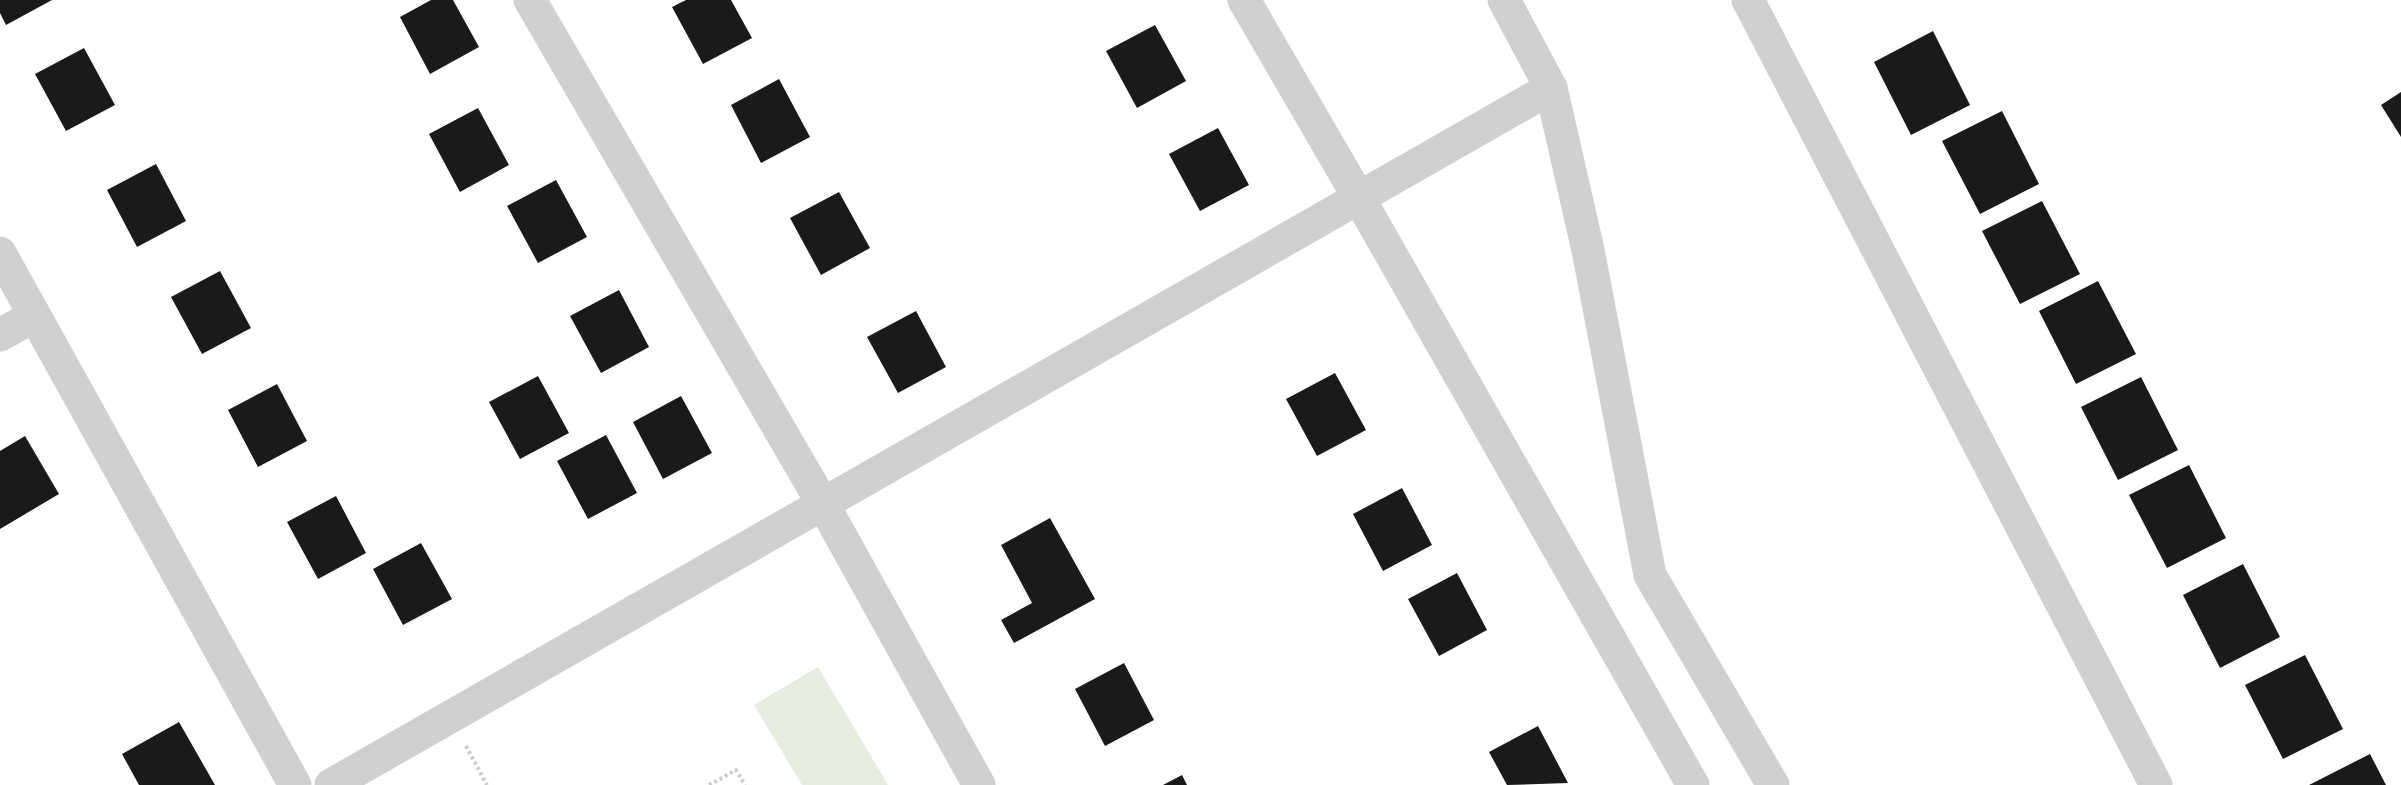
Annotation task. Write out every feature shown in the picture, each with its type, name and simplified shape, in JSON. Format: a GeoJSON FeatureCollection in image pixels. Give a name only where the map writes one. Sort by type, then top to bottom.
{"type":"FeatureCollection","features":[{"type":"Feature","properties":{"kind":"street"},"geometry":{"type":"LineString","coordinates":[[530,0],[823,504],[979,785]]}},
{"type":"Feature","properties":{"kind":"street"},"geometry":{"type":"LineString","coordinates":[[1244,0],[1693,785]]}},
{"type":"Feature","properties":{"kind":"street"},"geometry":{"type":"LineString","coordinates":[[1504,0],[1551,88],[1588,250],[1650,574],[1773,785]]}},
{"type":"Feature","properties":{"kind":"street"},"geometry":{"type":"LineString","coordinates":[[1748,0],[2156,785]]}},
{"type":"Feature","properties":{"kind":"street"},"geometry":{"type":"LineString","coordinates":[[330,785],[1551,88]]}},
{"type":"Feature","properties":{"kind":"street"},"geometry":{"type":"LineString","coordinates":[[0,253],[295,785]]}},
{"type":"Feature","properties":{"kind":"street"},"geometry":{"type":"LineString","coordinates":[[0,335],[34,316]]}},
{"type":"Feature","properties":{"kind":"path"},"geometry":{"type":"LineString","coordinates":[[450,717],[488,785]]}},
{"type":"Feature","properties":{"kind":"path"},"geometry":{"type":"LineString","coordinates":[[709,785],[736,770],[745,785]]}},
{"type":"Feature","properties":{"kind":"shaded area"},"geometry":{"type":"Polygon","coordinates":[[[818,667],[888,785],[802,785],[754,705],[818,667]]]}},
{"type":"Feature","properties":{"kind":"building"},"geometry":{"type":"Polygon","coordinates":[[[0,0],[52,0],[6,25],[0,13],[0,0]]]}},
{"type":"Feature","properties":{"kind":"building"},"geometry":{"type":"Polygon","coordinates":[[[431,0],[453,0],[479,47],[430,74],[400,17],[431,0]]]}},
{"type":"Feature","properties":{"kind":"building"},"geometry":{"type":"Polygon","coordinates":[[[686,0],[731,0],[752,38],[703,64],[672,7],[686,0]]]}},
{"type":"Feature","properties":{"kind":"building"},"geometry":{"type":"Polygon","coordinates":[[[1155,25],[1186,81],[1137,108],[1106,51],[1155,25]]]}},
{"type":"Feature","properties":{"kind":"building"},"geometry":{"type":"Polygon","coordinates":[[[1933,31],[1970,105],[1911,135],[1874,62],[1933,31]]]}},
{"type":"Feature","properties":{"kind":"building"},"geometry":{"type":"Polygon","coordinates":[[[84,48],[115,105],[66,131],[35,74],[84,48]]]}},
{"type":"Feature","properties":{"kind":"building"},"geometry":{"type":"Polygon","coordinates":[[[779,79],[810,137],[761,163],[731,105],[779,79]]]}},
{"type":"Feature","properties":{"kind":"building"},"geometry":{"type":"Polygon","coordinates":[[[2401,92],[2401,137],[2381,105],[2401,92]]]}},
{"type":"Feature","properties":{"kind":"building"},"geometry":{"type":"Polygon","coordinates":[[[478,108],[509,165],[460,192],[429,134],[478,108]]]}},
{"type":"Feature","properties":{"kind":"building"},"geometry":{"type":"Polygon","coordinates":[[[2002,111],[2039,184],[1980,214],[1942,141],[2002,111]]]}},
{"type":"Feature","properties":{"kind":"building"},"geometry":{"type":"Polygon","coordinates":[[[1218,128],[1249,185],[1200,211],[1169,154],[1218,128]]]}},
{"type":"Feature","properties":{"kind":"building"},"geometry":{"type":"Polygon","coordinates":[[[156,164],[186,221],[137,247],[107,190],[156,164]]]}},
{"type":"Feature","properties":{"kind":"building"},"geometry":{"type":"Polygon","coordinates":[[[556,180],[587,237],[538,263],[507,206],[556,180]]]}},
{"type":"Feature","properties":{"kind":"building"},"geometry":{"type":"Polygon","coordinates":[[[839,192],[870,248],[821,275],[790,218],[839,192]]]}},
{"type":"Feature","properties":{"kind":"building"},"geometry":{"type":"Polygon","coordinates":[[[2042,201],[2080,274],[2020,304],[1982,231],[2042,201]]]}},
{"type":"Feature","properties":{"kind":"building"},"geometry":{"type":"Polygon","coordinates":[[[220,271],[251,328],[202,354],[171,297],[220,271]]]}},
{"type":"Feature","properties":{"kind":"building"},"geometry":{"type":"Polygon","coordinates":[[[2098,281],[2136,354],[2076,384],[2039,311],[2098,281]]]}},
{"type":"Feature","properties":{"kind":"building"},"geometry":{"type":"Polygon","coordinates":[[[619,290],[649,347],[601,373],[570,316],[619,290]]]}},
{"type":"Feature","properties":{"kind":"building"},"geometry":{"type":"Polygon","coordinates":[[[916,311],[946,367],[898,393],[867,337],[916,311]]]}},
{"type":"Feature","properties":{"kind":"building"},"geometry":{"type":"Polygon","coordinates":[[[1335,373],[1366,430],[1317,456],[1286,399],[1335,373]]]}},
{"type":"Feature","properties":{"kind":"building"},"geometry":{"type":"Polygon","coordinates":[[[538,376],[569,433],[520,459],[489,402],[538,376]]]}},
{"type":"Feature","properties":{"kind":"building"},"geometry":{"type":"Polygon","coordinates":[[[2141,377],[2178,450],[2118,480],[2081,407],[2141,377]]]}},
{"type":"Feature","properties":{"kind":"building"},"geometry":{"type":"Polygon","coordinates":[[[277,384],[307,441],[258,467],[228,410],[277,384]]]}},
{"type":"Feature","properties":{"kind":"building"},"geometry":{"type":"Polygon","coordinates":[[[681,396],[712,453],[663,479],[633,422],[681,396]]]}},
{"type":"Feature","properties":{"kind":"building"},"geometry":{"type":"Polygon","coordinates":[[[606,435],[637,493],[588,519],[557,461],[606,435]]]}},
{"type":"Feature","properties":{"kind":"building"},"geometry":{"type":"Polygon","coordinates":[[[25,436],[59,494],[0,529],[0,451],[25,436]]]}},
{"type":"Feature","properties":{"kind":"building"},"geometry":{"type":"Polygon","coordinates":[[[2189,465],[2226,538],[2167,568],[2129,495],[2189,465]]]}},
{"type":"Feature","properties":{"kind":"building"},"geometry":{"type":"Polygon","coordinates":[[[1402,488],[1432,545],[1383,571],[1353,514],[1402,488]]]}},
{"type":"Feature","properties":{"kind":"building"},"geometry":{"type":"Polygon","coordinates":[[[336,496],[366,553],[318,579],[287,522],[336,496]]]}},
{"type":"Feature","properties":{"kind":"building"},"geometry":{"type":"Polygon","coordinates":[[[1050,518],[1095,599],[1014,643],[1001,620],[1032,603],[1001,545],[1050,518]]]}},
{"type":"Feature","properties":{"kind":"building"},"geometry":{"type":"Polygon","coordinates":[[[421,543],[452,599],[403,625],[373,569],[421,543]]]}},
{"type":"Feature","properties":{"kind":"building"},"geometry":{"type":"Polygon","coordinates":[[[2243,564],[2280,637],[2220,668],[2183,595],[2243,564]]]}},
{"type":"Feature","properties":{"kind":"building"},"geometry":{"type":"Polygon","coordinates":[[[1457,573],[1487,630],[1439,656],[1408,599],[1457,573]]]}},
{"type":"Feature","properties":{"kind":"building"},"geometry":{"type":"Polygon","coordinates":[[[2305,655],[2343,729],[2283,759],[2245,685],[2305,655]]]}},
{"type":"Feature","properties":{"kind":"building"},"geometry":{"type":"Polygon","coordinates":[[[1124,663],[1154,720],[1105,746],[1075,689],[1124,663]]]}},
{"type":"Feature","properties":{"kind":"building"},"geometry":{"type":"Polygon","coordinates":[[[179,722],[215,785],[139,785],[122,754],[179,722]]]}},
{"type":"Feature","properties":{"kind":"building"},"geometry":{"type":"Polygon","coordinates":[[[1538,726],[1568,783],[1507,785],[1489,752],[1538,726]]]}},
{"type":"Feature","properties":{"kind":"building"},"geometry":{"type":"Polygon","coordinates":[[[2370,754],[2386,785],[2309,785],[2370,754]]]}},
{"type":"Feature","properties":{"kind":"building"},"geometry":{"type":"Polygon","coordinates":[[[1182,775],[1187,785],[1163,785],[1182,775]]]}}]}
